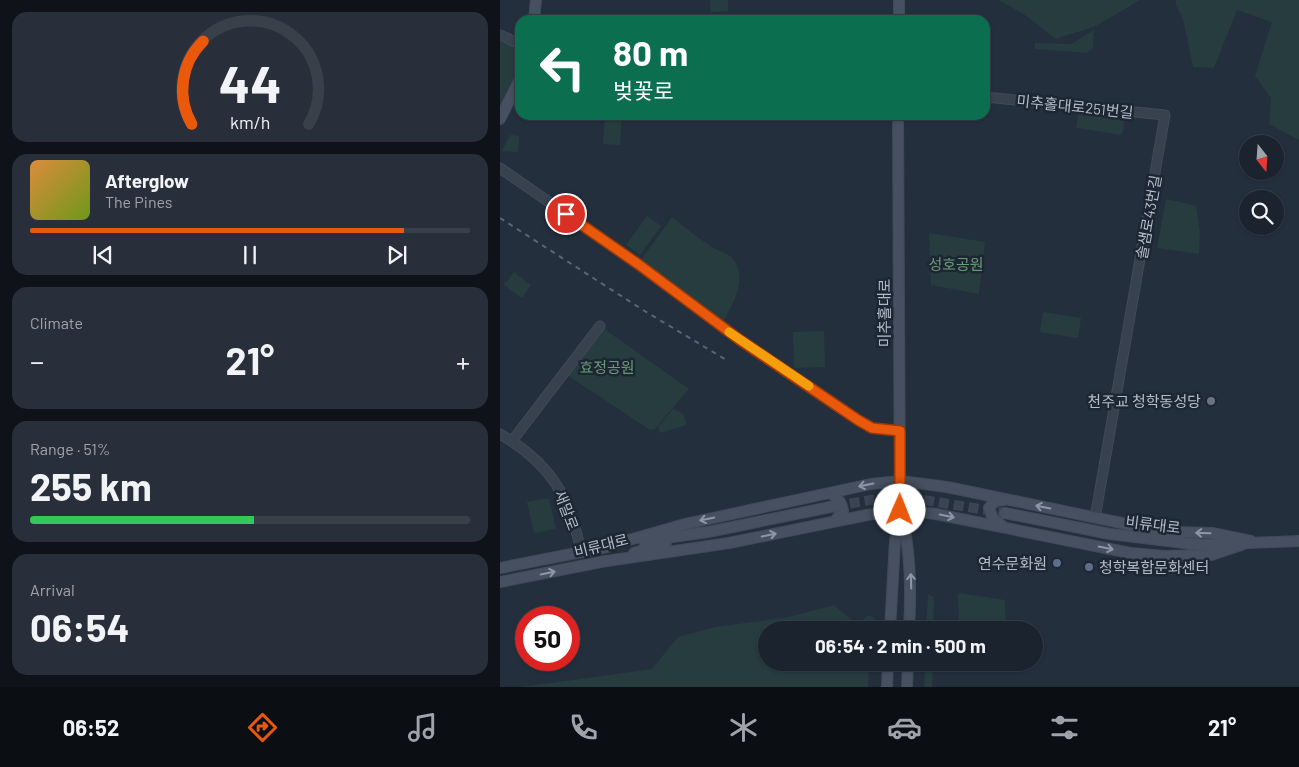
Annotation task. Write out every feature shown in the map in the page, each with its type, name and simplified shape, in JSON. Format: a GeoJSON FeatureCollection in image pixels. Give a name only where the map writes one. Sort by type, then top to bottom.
{"type":"FeatureCollection","features":[{"type":"Feature","properties":{"kind":"main road"},"geometry":{"type":"LineString","coordinates":[[534,15],[536,0]]}},
{"type":"Feature","properties":{"kind":"main road"},"geometry":{"type":"LineString","coordinates":[[899,15],[900,0]]}},
{"type":"Feature","properties":{"kind":"main road"},"geometry":{"type":"LineString","coordinates":[[500,119],[515,89]]}},
{"type":"Feature","properties":{"kind":"main road","name":"미추홀대로"},"geometry":{"type":"LineString","coordinates":[[890,621],[901,481],[898,120]]}},
{"type":"Feature","properties":{"kind":"main road"},"geometry":{"type":"LineString","coordinates":[[601,548],[684,524],[871,484],[901,481],[947,487],[1141,527],[1175,532],[1212,533],[1251,541]]}},
{"type":"Feature","properties":{"kind":"main road"},"geometry":{"type":"LineString","coordinates":[[829,493],[835,495],[842,505],[843,511],[834,521]]}},
{"type":"Feature","properties":{"kind":"main road"},"geometry":{"type":"LineString","coordinates":[[1005,500],[995,501],[989,508],[993,518],[1008,529]]}},
{"type":"Feature","properties":{"kind":"main road","name":"비류대로"},"geometry":{"type":"LineString","coordinates":[[500,568],[601,548],[708,532],[835,506]]}},
{"type":"Feature","properties":{"kind":"main road"},"geometry":{"type":"LineString","coordinates":[[600,562],[729,543],[834,521],[900,510],[936,514],[1130,553],[1164,556],[1211,556],[1251,541]]}},
{"type":"Feature","properties":{"kind":"main road","name":"미추홀대로"},"geometry":{"type":"LineString","coordinates":[[900,510],[908,543],[911,585],[909,621]]}},
{"type":"Feature","properties":{"kind":"main road","name":"비류대로"},"geometry":{"type":"LineString","coordinates":[[1005,513],[1110,534],[1201,545],[1251,541],[1299,541]]}},
{"type":"Feature","properties":{"kind":"main road","name":"비류대로"},"geometry":{"type":"LineString","coordinates":[[500,582],[600,562],[708,532]]}},
{"type":"Feature","properties":{"kind":"main road"},"geometry":{"type":"LineString","coordinates":[[887,687],[888,671]]}},
{"type":"Feature","properties":{"kind":"main road"},"geometry":{"type":"LineString","coordinates":[[907,687],[908,671]]}},
{"type":"Feature","properties":{"kind":"street"},"geometry":{"type":"LineString","coordinates":[[500,35],[515,42]]}},
{"type":"Feature","properties":{"kind":"street","name":"미추홀대로251번길"},"geometry":{"type":"LineString","coordinates":[[990,97],[1165,115]]}},
{"type":"Feature","properties":{"kind":"street","name":"솔샘로43번길"},"geometry":{"type":"LineString","coordinates":[[1095,518],[1165,115]]}},
{"type":"Feature","properties":{"kind":"street"},"geometry":{"type":"LineString","coordinates":[[500,168],[638,264],[740,340],[858,420],[872,428],[900,431]]}},
{"type":"Feature","properties":{"kind":"street"},"geometry":{"type":"LineString","coordinates":[[512,442],[600,326]]}},
{"type":"Feature","properties":{"kind":"street","name":"새말로"},"geometry":{"type":"LineString","coordinates":[[500,434],[512,442],[553,478],[571,514],[581,552]]}},
{"type":"Feature","properties":{"kind":"green space"},"geometry":{"type":"Polygon","coordinates":[[[710,0],[728,0],[728,11],[711,12],[710,0]]]}},
{"type":"Feature","properties":{"kind":"green space"},"geometry":{"type":"Polygon","coordinates":[[[998,0],[1140,0],[1096,26],[1056,39],[1025,15],[998,0]]]}},
{"type":"Feature","properties":{"kind":"green space"},"geometry":{"type":"Polygon","coordinates":[[[1176,0],[1299,0],[1299,140],[1269,124],[1271,98],[1255,76],[1272,22],[1237,10],[1214,68],[1193,67],[1183,19],[1176,5],[1176,0]]]}},
{"type":"Feature","properties":{"kind":"green space"},"geometry":{"type":"Polygon","coordinates":[[[1094,30],[1093,48],[1087,53],[1035,49],[1035,43],[1071,44],[1094,30]]]}},
{"type":"Feature","properties":{"kind":"green space"},"geometry":{"type":"Polygon","coordinates":[[[500,35],[508,39],[515,47],[515,78],[500,108],[500,35]]]}},
{"type":"Feature","properties":{"kind":"green space"},"geometry":{"type":"Polygon","coordinates":[[[1079,111],[1125,119],[1122,135],[1076,128],[1079,111]]]}},
{"type":"Feature","properties":{"kind":"green space"},"geometry":{"type":"Polygon","coordinates":[[[605,120],[622,120],[620,145],[603,144],[605,120]]]}},
{"type":"Feature","properties":{"kind":"green space"},"geometry":{"type":"Polygon","coordinates":[[[510,135],[519,136],[518,152],[502,151],[510,135]]]}},
{"type":"Feature","properties":{"kind":"green space"},"geometry":{"type":"Polygon","coordinates":[[[1166,199],[1196,206],[1200,232],[1199,254],[1157,248],[1166,199]]]}},
{"type":"Feature","properties":{"kind":"green space"},"geometry":{"type":"Polygon","coordinates":[[[647,216],[661,226],[640,255],[626,245],[647,216]]]}},
{"type":"Feature","properties":{"kind":"green space"},"geometry":{"type":"Polygon","coordinates":[[[672,217],[707,244],[730,256],[737,266],[739,283],[737,292],[721,326],[638,264],[672,217]]]}},
{"type":"Feature","properties":{"kind":"green space","name":"성호공원"},"geometry":{"type":"Polygon","coordinates":[[[929,233],[985,242],[979,294],[931,285],[929,233]]]}},
{"type":"Feature","properties":{"kind":"green space"},"geometry":{"type":"Polygon","coordinates":[[[514,272],[531,285],[522,298],[504,285],[514,272]]]}},
{"type":"Feature","properties":{"kind":"green space"},"geometry":{"type":"Polygon","coordinates":[[[1043,312],[1081,318],[1078,338],[1040,332],[1043,312]]]}},
{"type":"Feature","properties":{"kind":"green space","name":"효정공원"},"geometry":{"type":"Polygon","coordinates":[[[600,326],[689,389],[655,429],[650,430],[564,373],[600,326]]]}},
{"type":"Feature","properties":{"kind":"green space"},"geometry":{"type":"Polygon","coordinates":[[[824,331],[825,367],[794,368],[793,332],[824,331]]]}},
{"type":"Feature","properties":{"kind":"green space"},"geometry":{"type":"Polygon","coordinates":[[[673,409],[683,413],[687,425],[660,433],[658,427],[673,409]]]}},
{"type":"Feature","properties":{"kind":"green space"},"geometry":{"type":"Polygon","coordinates":[[[549,498],[556,529],[534,533],[527,502],[549,498]]]}},
{"type":"Feature","properties":{"kind":"green space"},"geometry":{"type":"Polygon","coordinates":[[[958,593],[1005,600],[1006,621],[959,621],[958,593]]]}},
{"type":"Feature","properties":{"kind":"green space"},"geometry":{"type":"Polygon","coordinates":[[[928,594],[934,597],[933,621],[926,621],[928,594]]]}},
{"type":"Feature","properties":{"kind":"green space"},"geometry":{"type":"Polygon","coordinates":[[[834,605],[853,621],[759,621],[789,617],[834,605]]]}},
{"type":"Feature","properties":{"kind":"green space"},"geometry":{"type":"Polygon","coordinates":[[[866,616],[872,616],[876,620],[862,621],[866,616]]]}},
{"type":"Feature","properties":{"kind":"green space"},"geometry":{"type":"Polygon","coordinates":[[[758,621],[758,671],[869,671],[868,687],[522,687],[652,669],[678,637],[715,627],[758,621]]]}},
{"type":"Feature","properties":{"kind":"green space"},"geometry":{"type":"Polygon","coordinates":[[[925,671],[933,671],[932,687],[924,687],[925,671]]]}},
{"type":"Feature","properties":{"kind":"tunnel"},"geometry":{"type":"LineString","coordinates":[[835,506],[905,497],[1005,513]]}},
{"type":"Feature","properties":{"kind":"railway"},"geometry":{"type":"LineString","coordinates":[[500,218],[643,310],[728,361]]}},
{"type":"Feature","properties":{"kind":"slow traffic"},"geometry":{"type":"LineString","coordinates":[[729,332],[809,386]]}},
{"type":"Feature","properties":{"kind":"place","name":"천주교 청학동성당"},"geometry":{"type":"Point","coordinates":[1211,401]}},
{"type":"Feature","properties":{"kind":"place","name":"연수문화원"},"geometry":{"type":"Point","coordinates":[1057,563]}},
{"type":"Feature","properties":{"kind":"place","name":"청학복합문화센터"},"geometry":{"type":"Point","coordinates":[1089,567]}},
{"type":"Feature","properties":{"kind":"route"},"geometry":{"type":"LineString","coordinates":[[566,214],[638,264],[740,340],[858,420],[872,428],[900,431],[900,510]]}}]}
